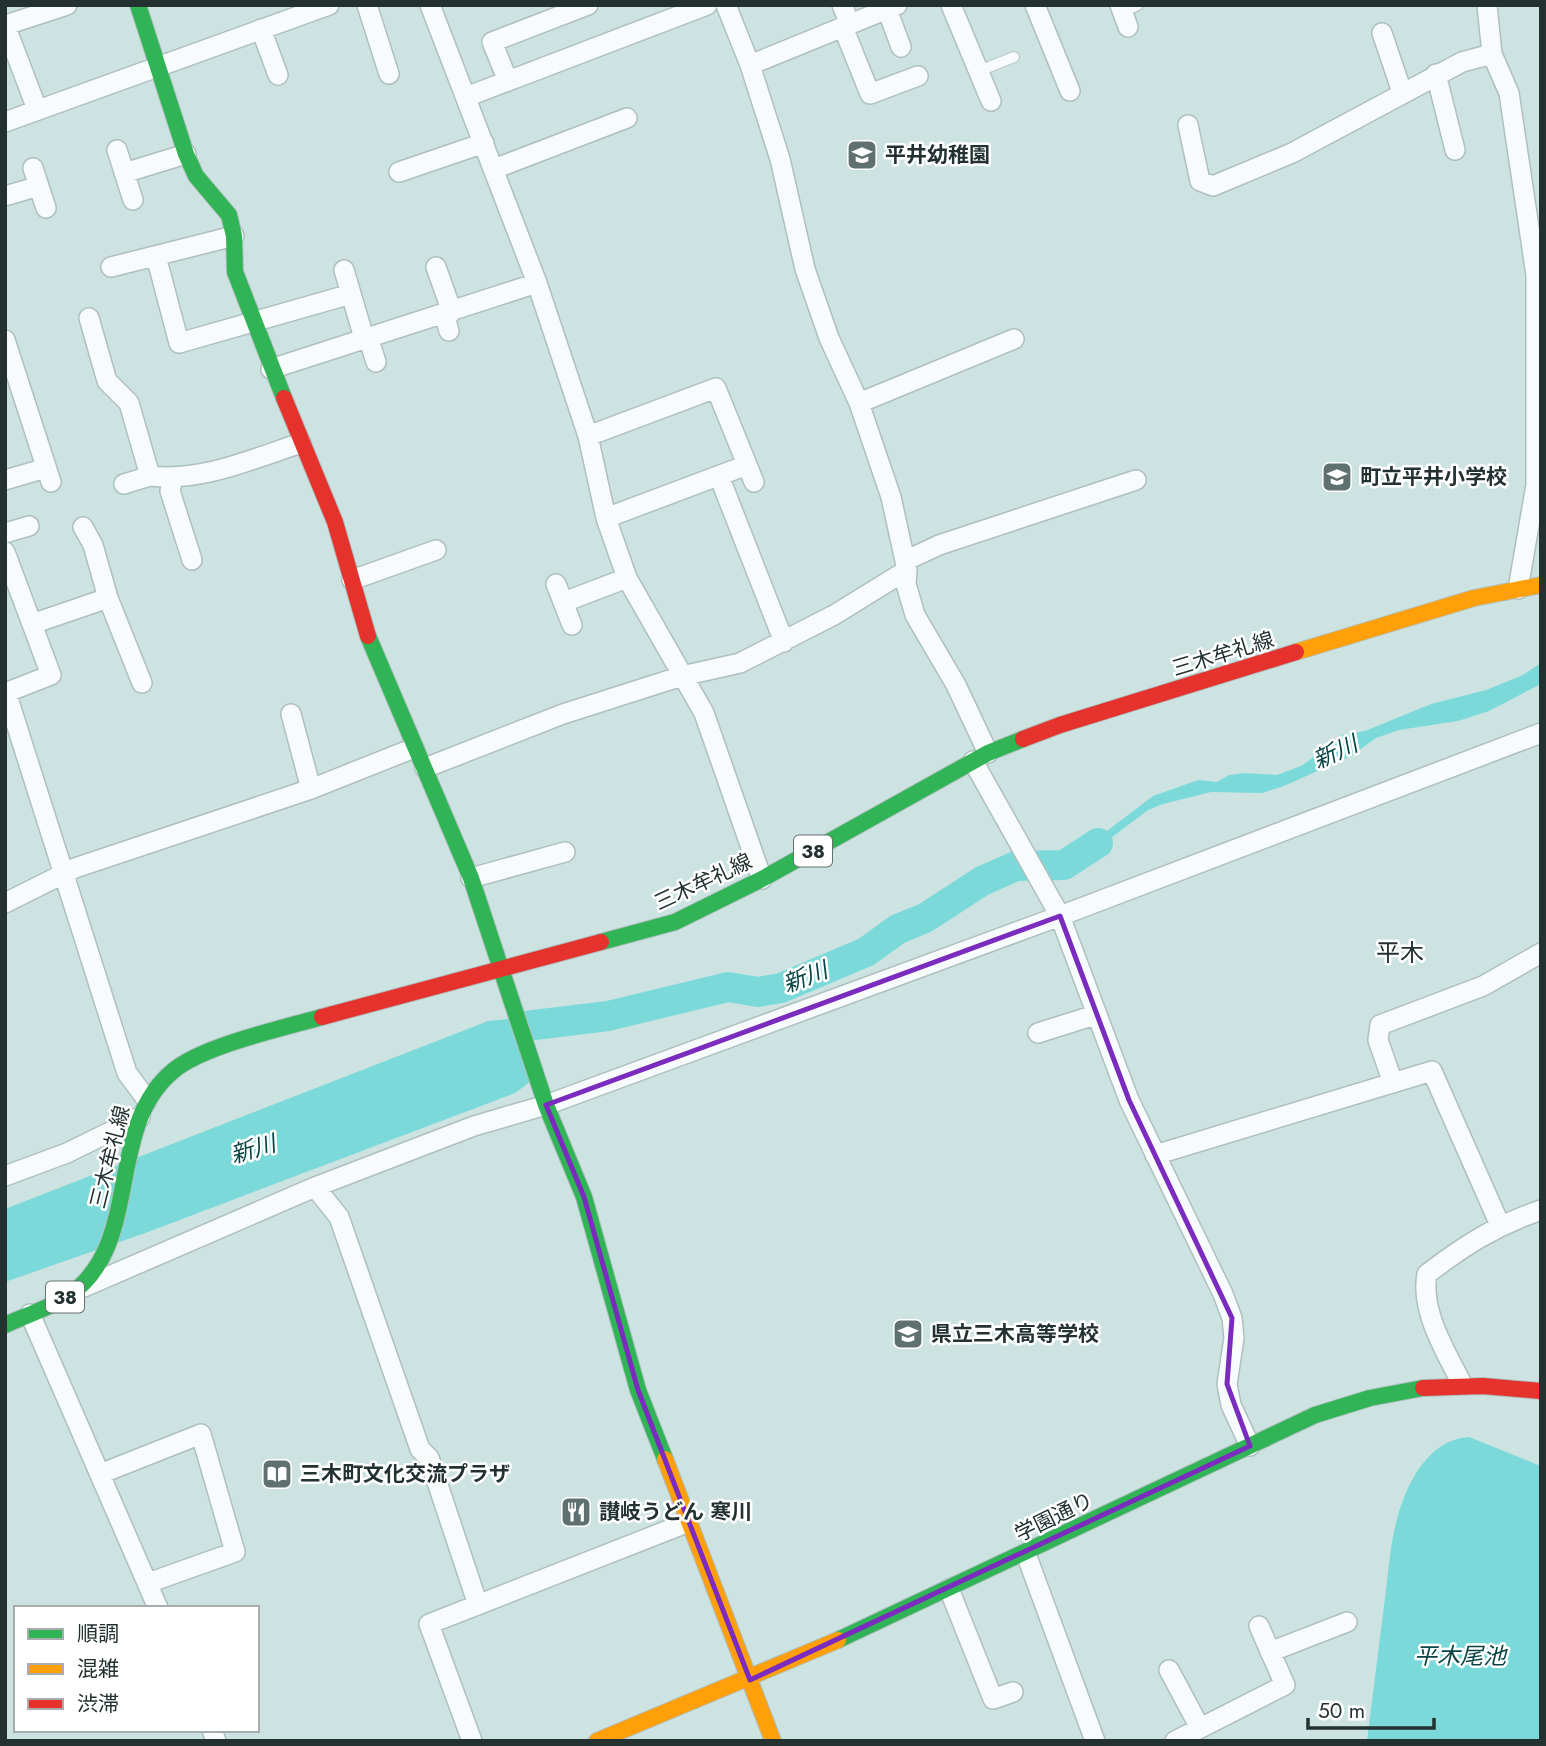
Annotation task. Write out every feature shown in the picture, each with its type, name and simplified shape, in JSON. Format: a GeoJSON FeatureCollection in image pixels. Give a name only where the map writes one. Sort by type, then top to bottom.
{"type":"FeatureCollection","features":[{"type":"Feature","properties":{"kind":"street"},"geometry":{"type":"LineString","coordinates":[[37,109],[6,25],[67,5]]}},
{"type":"Feature","properties":{"kind":"street"},"geometry":{"type":"LineString","coordinates":[[138,5],[186,154],[197,176],[229,215],[234,236],[235,272],[253,323],[335,522],[372,650],[471,878],[546,1105],[584,1197],[638,1390],[774,1741]]}},
{"type":"Feature","properties":{"kind":"street"},"geometry":{"type":"LineString","coordinates":[[5,122],[329,5]]}},
{"type":"Feature","properties":{"kind":"street"},"geometry":{"type":"LineString","coordinates":[[367,5],[389,74]]}},
{"type":"Feature","properties":{"kind":"street"},"geometry":{"type":"LineString","coordinates":[[430,5],[537,283],[588,436],[606,518],[627,578],[709,725],[762,879]]}},
{"type":"Feature","properties":{"kind":"street"},"geometry":{"type":"LineString","coordinates":[[508,81],[492,42],[588,5]]}},
{"type":"Feature","properties":{"kind":"street"},"geometry":{"type":"LineString","coordinates":[[466,97],[664,13],[707,5]]}},
{"type":"Feature","properties":{"kind":"street"},"geometry":{"type":"LineString","coordinates":[[726,5],[750,65],[780,159],[805,269],[830,338],[859,403],[891,497],[906,566],[906,584],[915,615],[956,685],[1004,817],[1057,911],[1083,970],[1095,1015],[1155,1155],[1232,1318],[1234,1338],[1227,1384],[1231,1405],[1250,1446]]}},
{"type":"Feature","properties":{"kind":"street"},"geometry":{"type":"LineString","coordinates":[[842,5],[870,94],[918,76]]}},
{"type":"Feature","properties":{"kind":"street"},"geometry":{"type":"LineString","coordinates":[[951,5],[991,101]]}},
{"type":"Feature","properties":{"kind":"street"},"geometry":{"type":"LineString","coordinates":[[1035,5],[1070,91]]}},
{"type":"Feature","properties":{"kind":"street"},"geometry":{"type":"LineString","coordinates":[[1487,5],[1492,54],[1509,93],[1536,275],[1536,485],[1529,587]]}},
{"type":"Feature","properties":{"kind":"street"},"geometry":{"type":"LineString","coordinates":[[750,65],[892,7],[901,47]]}},
{"type":"Feature","properties":{"kind":"street"},"geometry":{"type":"LineString","coordinates":[[261,29],[278,75]]}},
{"type":"Feature","properties":{"kind":"street"},"geometry":{"type":"LineString","coordinates":[[1382,33],[1402,92]]}},
{"type":"Feature","properties":{"kind":"street"},"geometry":{"type":"LineString","coordinates":[[1188,125],[1200,181],[1213,186],[1292,153],[1436,74],[1462,62],[1492,54]]}},
{"type":"Feature","properties":{"kind":"street"},"geometry":{"type":"LineString","coordinates":[[1436,74],[1455,150]]}},
{"type":"Feature","properties":{"kind":"street"},"geometry":{"type":"LineString","coordinates":[[494,169],[627,118]]}},
{"type":"Feature","properties":{"kind":"street"},"geometry":{"type":"LineString","coordinates":[[399,172],[484,143]]}},
{"type":"Feature","properties":{"kind":"street"},"geometry":{"type":"LineString","coordinates":[[117,150],[133,200]]}},
{"type":"Feature","properties":{"kind":"street"},"geometry":{"type":"LineString","coordinates":[[124,173],[186,154]]}},
{"type":"Feature","properties":{"kind":"street"},"geometry":{"type":"LineString","coordinates":[[5,196],[36,177],[46,208]]}},
{"type":"Feature","properties":{"kind":"street"},"geometry":{"type":"LineString","coordinates":[[111,267],[234,236]]}},
{"type":"Feature","properties":{"kind":"street"},"geometry":{"type":"LineString","coordinates":[[156,256],[178,344],[351,295]]}},
{"type":"Feature","properties":{"kind":"street"},"geometry":{"type":"LineString","coordinates":[[436,267],[449,319]]}},
{"type":"Feature","properties":{"kind":"street"},"geometry":{"type":"LineString","coordinates":[[344,270],[376,362]]}},
{"type":"Feature","properties":{"kind":"street"},"geometry":{"type":"LineString","coordinates":[[271,369],[366,337],[449,319],[537,283]]}},
{"type":"Feature","properties":{"kind":"street"},"geometry":{"type":"LineString","coordinates":[[89,318],[107,381],[136,400],[150,476]]}},
{"type":"Feature","properties":{"kind":"street"},"geometry":{"type":"LineString","coordinates":[[859,403],[1014,339]]}},
{"type":"Feature","properties":{"kind":"street"},"geometry":{"type":"LineString","coordinates":[[5,340],[49,475],[5,480]]}},
{"type":"Feature","properties":{"kind":"street"},"geometry":{"type":"LineString","coordinates":[[588,436],[716,388],[750,474],[719,476],[606,518]]}},
{"type":"Feature","properties":{"kind":"street"},"geometry":{"type":"LineString","coordinates":[[124,484],[150,476],[173,479],[198,476],[301,443]]}},
{"type":"Feature","properties":{"kind":"street"},"geometry":{"type":"LineString","coordinates":[[719,476],[784,642]]}},
{"type":"Feature","properties":{"kind":"street"},"geometry":{"type":"LineString","coordinates":[[173,479],[170,491],[192,560]]}},
{"type":"Feature","properties":{"kind":"street"},"geometry":{"type":"LineString","coordinates":[[425,768],[563,714],[682,676],[740,663],[784,642],[939,545],[1136,480]]}},
{"type":"Feature","properties":{"kind":"street"},"geometry":{"type":"LineString","coordinates":[[5,533],[29,526]]}},
{"type":"Feature","properties":{"kind":"street"},"geometry":{"type":"LineString","coordinates":[[83,527],[93,545],[108,598],[142,683]]}},
{"type":"Feature","properties":{"kind":"street"},"geometry":{"type":"LineString","coordinates":[[352,580],[436,550]]}},
{"type":"Feature","properties":{"kind":"street"},"geometry":{"type":"LineString","coordinates":[[5,552],[12,588],[32,624],[51,675],[6,692],[127,1073],[143,1108],[67,1153],[5,1176]]}},
{"type":"Feature","properties":{"kind":"street"},"geometry":{"type":"LineString","coordinates":[[564,602],[627,578]]}},
{"type":"Feature","properties":{"kind":"street"},"geometry":{"type":"LineString","coordinates":[[556,584],[572,625]]}},
{"type":"Feature","properties":{"kind":"street","name":"三木牟礼線"},"geometry":{"type":"LineString","coordinates":[[5,1325],[68,1296],[89,1276],[107,1247],[130,1145],[143,1108],[172,1071],[192,1058],[230,1044],[675,922],[762,879],[981,757],[1060,725],[1474,598],[1529,587]]}},
{"type":"Feature","properties":{"kind":"street"},"geometry":{"type":"LineString","coordinates":[[32,624],[108,598]]}},
{"type":"Feature","properties":{"kind":"street"},"geometry":{"type":"LineString","coordinates":[[291,714],[311,789]]}},
{"type":"Feature","properties":{"kind":"street"},"geometry":{"type":"LineString","coordinates":[[68,1296],[315,1187],[474,1126],[546,1105],[1057,911],[1541,733]]}},
{"type":"Feature","properties":{"kind":"street"},"geometry":{"type":"LineString","coordinates":[[5,904],[75,869],[311,789],[414,748]]}},
{"type":"Feature","properties":{"kind":"street"},"geometry":{"type":"LineString","coordinates":[[471,878],[565,852]]}},
{"type":"Feature","properties":{"kind":"street"},"geometry":{"type":"LineString","coordinates":[[1393,1083],[1378,1040],[1380,1025],[1483,986],[1541,953]]}},
{"type":"Feature","properties":{"kind":"street"},"geometry":{"type":"LineString","coordinates":[[1038,1033],[1095,1015]]}},
{"type":"Feature","properties":{"kind":"street"},"geometry":{"type":"LineString","coordinates":[[1155,1155],[1432,1071],[1500,1225]]}},
{"type":"Feature","properties":{"kind":"street"},"geometry":{"type":"LineString","coordinates":[[315,1187],[339,1217],[420,1449],[429,1458],[478,1605]]}},
{"type":"Feature","properties":{"kind":"street"},"geometry":{"type":"LineString","coordinates":[[1462,1384],[1431,1314],[1424,1286],[1427,1274],[1466,1244],[1500,1225],[1541,1210]]}},
{"type":"Feature","properties":{"kind":"street"},"geometry":{"type":"LineString","coordinates":[[30,1314],[157,1606]]}},
{"type":"Feature","properties":{"kind":"street","name":"学園通り"},"geometry":{"type":"LineString","coordinates":[[597,1741],[750,1680],[1026,1554],[1250,1446],[1350,1402],[1422,1387],[1462,1384],[1541,1391]]}},
{"type":"Feature","properties":{"kind":"street"},"geometry":{"type":"LineString","coordinates":[[100,1474],[201,1434],[235,1552],[148,1583]]}},
{"type":"Feature","properties":{"kind":"street"},"geometry":{"type":"LineString","coordinates":[[472,1741],[429,1624],[689,1522]]}},
{"type":"Feature","properties":{"kind":"street"},"geometry":{"type":"LineString","coordinates":[[1026,1554],[1095,1741]]}},
{"type":"Feature","properties":{"kind":"street"},"geometry":{"type":"LineString","coordinates":[[949,1589],[993,1699],[1013,1692]]}},
{"type":"Feature","properties":{"kind":"street"},"geometry":{"type":"LineString","coordinates":[[1270,1652],[1346,1622]]}},
{"type":"Feature","properties":{"kind":"street"},"geometry":{"type":"LineString","coordinates":[[1175,1741],[1199,1726],[1285,1685],[1259,1626]]}},
{"type":"Feature","properties":{"kind":"street"},"geometry":{"type":"LineString","coordinates":[[1169,1670],[1199,1726]]}},
{"type":"Feature","properties":{"kind":"lane"},"geometry":{"type":"LineString","coordinates":[[979,71],[1014,57]]}},
{"type":"Feature","properties":{"kind":"highlighted area"},"geometry":{"type":"Polygon","coordinates":[[[1060,916],[1129,1100],[1232,1318],[1227,1384],[1250,1446],[750,1680],[638,1390],[584,1197],[546,1105],[1060,916]]]}},
{"type":"Feature","properties":{"kind":"water"},"geometry":{"type":"Polygon","coordinates":[[[1541,663],[1541,684],[1489,711],[1458,721],[1399,730],[1376,738],[1351,756],[1262,793],[1211,792],[1163,804],[1148,810],[1099,847],[1069,864],[1062,865],[1153,796],[1198,780],[1217,782],[1229,775],[1245,773],[1277,775],[1303,765],[1342,735],[1365,731],[1431,704],[1486,690],[1523,675],[1541,663]]]}},
{"type":"Feature","properties":{"kind":"water"},"geometry":{"type":"Polygon","coordinates":[[[509,1019],[541,1074],[515,1093],[148,1232],[5,1282],[5,1209],[488,1021],[509,1019]]]}},
{"type":"Feature","properties":{"kind":"water","name":"平木尾池"},"geometry":{"type":"Polygon","coordinates":[[[1469,1437],[1541,1466],[1541,1741],[1367,1741],[1391,1550],[1402,1503],[1412,1480],[1435,1451],[1457,1439],[1469,1437]]]}},
{"type":"Feature","properties":{"kind":"waterway","name":"新川"},"geometry":{"type":"LineString","coordinates":[[501,1047],[526,1026],[608,1016],[728,987],[758,992],[781,988],[866,952],[898,929],[925,918],[982,881],[1016,866],[1064,865],[1098,843]]}},
{"type":"Feature","properties":{"kind":"traffic: fast"},"geometry":{"type":"LineString","coordinates":[[138,5],[186,154],[196,176],[229,215],[234,236],[235,272],[284,398]]}},
{"type":"Feature","properties":{"kind":"traffic: fast"},"geometry":{"type":"LineString","coordinates":[[368,636],[471,878],[546,1105],[584,1197],[638,1390],[665,1459]]}},
{"type":"Feature","properties":{"kind":"traffic: fast"},"geometry":{"type":"LineString","coordinates":[[601,942],[675,922],[762,879],[988,753],[1023,739]]}},
{"type":"Feature","properties":{"kind":"traffic: fast"},"geometry":{"type":"LineString","coordinates":[[5,1325],[68,1296],[92,1274],[107,1247],[138,1123],[152,1095],[173,1071],[186,1062],[223,1046],[322,1017]]}},
{"type":"Feature","properties":{"kind":"traffic: fast"},"geometry":{"type":"LineString","coordinates":[[838,1640],[1315,1415],[1370,1398],[1423,1388]]}},
{"type":"Feature","properties":{"kind":"traffic: slow"},"geometry":{"type":"LineString","coordinates":[[1296,652],[1474,598],[1541,585]]}},
{"type":"Feature","properties":{"kind":"traffic: slow"},"geometry":{"type":"LineString","coordinates":[[665,1459],[773,1741]]}},
{"type":"Feature","properties":{"kind":"traffic: slow"},"geometry":{"type":"LineString","coordinates":[[597,1741],[838,1640]]}},
{"type":"Feature","properties":{"kind":"traffic: jam"},"geometry":{"type":"LineString","coordinates":[[284,398],[335,522],[368,636]]}},
{"type":"Feature","properties":{"kind":"traffic: jam"},"geometry":{"type":"LineString","coordinates":[[1023,739],[1060,725],[1296,652]]}},
{"type":"Feature","properties":{"kind":"traffic: jam"},"geometry":{"type":"LineString","coordinates":[[322,1017],[601,942]]}},
{"type":"Feature","properties":{"kind":"traffic: jam"},"geometry":{"type":"LineString","coordinates":[[1423,1388],[1483,1386],[1541,1391]]}},
{"type":"Feature","properties":{"kind":"place","name":"平井幼稚園"},"geometry":{"type":"Point","coordinates":[862,155]}},
{"type":"Feature","properties":{"kind":"place","name":"町立平井小学校"},"geometry":{"type":"Point","coordinates":[1337,477]}},
{"type":"Feature","properties":{"kind":"place","name":"県立三木高等学校"},"geometry":{"type":"Point","coordinates":[908,1334]}},
{"type":"Feature","properties":{"kind":"place","name":"三木町文化交流プラザ"},"geometry":{"type":"Point","coordinates":[277,1474]}},
{"type":"Feature","properties":{"kind":"place","name":"讃岐うどん 寒川"},"geometry":{"type":"Point","coordinates":[576,1512]}},
{"type":"Feature","properties":{"kind":"district","name":"平木"},"geometry":{"type":"Point","coordinates":[1400,953]}}]}
